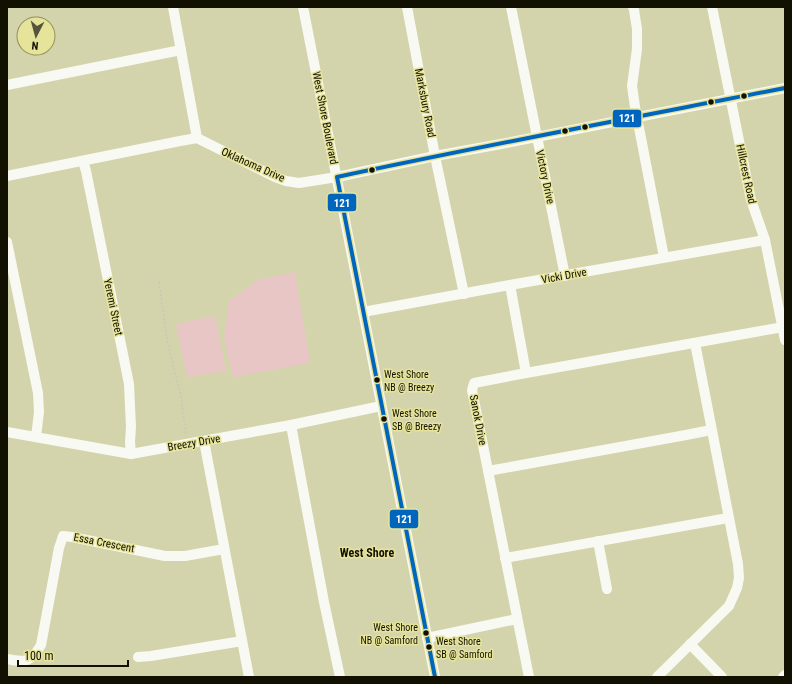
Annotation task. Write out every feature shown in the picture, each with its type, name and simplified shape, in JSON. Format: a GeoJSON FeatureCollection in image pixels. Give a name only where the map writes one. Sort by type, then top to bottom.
{"type":"FeatureCollection","features":[{"type":"Feature","properties":{"kind":"street"},"geometry":{"type":"LineString","coordinates":[[7,176],[197,138],[173,7]]}},
{"type":"Feature","properties":{"kind":"street","name":"West Shore Boulevard"},"geometry":{"type":"LineString","coordinates":[[303,7],[435,677]]}},
{"type":"Feature","properties":{"kind":"street","name":"Marksbury Road"},"geometry":{"type":"LineString","coordinates":[[407,7],[435,156],[464,294]]}},
{"type":"Feature","properties":{"kind":"street","name":"Victory Drive"},"geometry":{"type":"LineString","coordinates":[[511,7],[565,276]]}},
{"type":"Feature","properties":{"kind":"street"},"geometry":{"type":"LineString","coordinates":[[633,7],[637,29],[637,49],[632,86],[664,258]]}},
{"type":"Feature","properties":{"kind":"street","name":"Hillcrest Road"},"geometry":{"type":"LineString","coordinates":[[712,7],[751,200],[765,240],[785,340]]}},
{"type":"Feature","properties":{"kind":"street"},"geometry":{"type":"LineString","coordinates":[[7,85],[181,50]]}},
{"type":"Feature","properties":{"kind":"street","name":"Oklahoma Drive"},"geometry":{"type":"LineString","coordinates":[[197,138],[275,177],[286,181],[299,183],[337,177],[435,156],[637,118],[785,88]]}},
{"type":"Feature","properties":{"kind":"street","name":"Yeremi Street"},"geometry":{"type":"LineString","coordinates":[[83,161],[129,384],[131,454]]}},
{"type":"Feature","properties":{"kind":"street","name":"Vicki Drive"},"geometry":{"type":"LineString","coordinates":[[363,312],[765,240]]}},
{"type":"Feature","properties":{"kind":"street"},"geometry":{"type":"LineString","coordinates":[[7,242],[38,393],[40,412],[36,437]]}},
{"type":"Feature","properties":{"kind":"street"},"geometry":{"type":"LineString","coordinates":[[510,285],[526,373]]}},
{"type":"Feature","properties":{"kind":"street","name":"Sanok Drive"},"geometry":{"type":"LineString","coordinates":[[529,677],[472,390],[474,383],[783,327]]}},
{"type":"Feature","properties":{"kind":"street"},"geometry":{"type":"LineString","coordinates":[[657,677],[729,606],[737,588],[739,578],[738,564],[695,343]]}},
{"type":"Feature","properties":{"kind":"street","name":"Breezy Drive"},"geometry":{"type":"LineString","coordinates":[[7,432],[131,454],[291,425],[381,406]]}},
{"type":"Feature","properties":{"kind":"street"},"geometry":{"type":"LineString","coordinates":[[291,425],[340,677]]}},
{"type":"Feature","properties":{"kind":"street"},"geometry":{"type":"LineString","coordinates":[[488,471],[711,430]]}},
{"type":"Feature","properties":{"kind":"street"},"geometry":{"type":"LineString","coordinates":[[204,441],[249,677]]}},
{"type":"Feature","properties":{"kind":"street"},"geometry":{"type":"LineString","coordinates":[[505,558],[728,518]]}},
{"type":"Feature","properties":{"kind":"street","name":"Essa Crescent"},"geometry":{"type":"LineString","coordinates":[[7,659],[29,660],[36,654],[41,645],[59,548],[63,536],[165,556],[186,556],[224,549]]}},
{"type":"Feature","properties":{"kind":"street"},"geometry":{"type":"LineString","coordinates":[[598,541],[607,589]]}},
{"type":"Feature","properties":{"kind":"street"},"geometry":{"type":"LineString","coordinates":[[427,638],[517,619]]}},
{"type":"Feature","properties":{"kind":"street"},"geometry":{"type":"LineString","coordinates":[[138,657],[158,655],[242,640]]}},
{"type":"Feature","properties":{"kind":"street"},"geometry":{"type":"LineString","coordinates":[[690,644],[722,677]]}},
{"type":"Feature","properties":{"kind":"path"},"geometry":{"type":"LineString","coordinates":[[159,282],[167,340],[181,397],[186,435]]}},
{"type":"Feature","properties":{"kind":"shaded area"},"geometry":{"type":"Polygon","coordinates":[[[295,272],[310,363],[233,377],[224,337],[229,301],[257,280],[295,272]]]}},
{"type":"Feature","properties":{"kind":"shaded area"},"geometry":{"type":"Polygon","coordinates":[[[215,316],[226,371],[187,377],[176,324],[215,316]]]}},
{"type":"Feature","properties":{"kind":"transit line","name":"121"},"geometry":{"type":"LineString","coordinates":[[435,677],[337,177],[505,142],[785,88]]}},
{"type":"Feature","properties":{"kind":"place","name":"West Shore NB @ Breezy"},"geometry":{"type":"Point","coordinates":[377,380]}},
{"type":"Feature","properties":{"kind":"place","name":"West Shore SB @ Breezy"},"geometry":{"type":"Point","coordinates":[384,419]}},
{"type":"Feature","properties":{"kind":"place","name":"West Shore NB @ Samford"},"geometry":{"type":"Point","coordinates":[426,633]}},
{"type":"Feature","properties":{"kind":"place","name":"West Shore SB @ Samford"},"geometry":{"type":"Point","coordinates":[429,647]}},
{"type":"Feature","properties":{"kind":"district","name":"West Shore"},"geometry":{"type":"Point","coordinates":[367,553]}}]}
